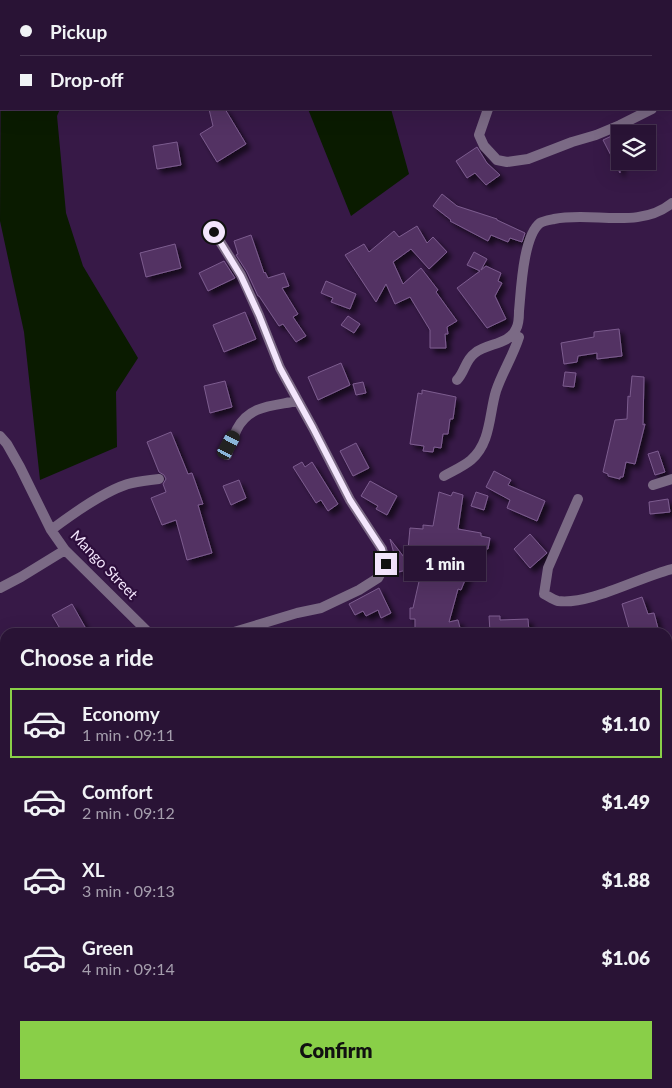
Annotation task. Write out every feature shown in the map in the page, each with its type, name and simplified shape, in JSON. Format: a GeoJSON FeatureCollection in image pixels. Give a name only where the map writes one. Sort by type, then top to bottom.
{"type":"FeatureCollection","features":[{"type":"Feature","properties":{"kind":"street"},"geometry":{"type":"LineString","coordinates":[[488,110],[479,136],[484,146],[496,160],[507,162],[528,159],[596,135],[650,110]]}},
{"type":"Feature","properties":{"kind":"street"},"geometry":{"type":"LineString","coordinates":[[456,380],[473,354],[482,348],[511,338],[517,328],[524,262],[529,242],[540,223],[561,218],[634,218],[655,212],[672,202]]}},
{"type":"Feature","properties":{"kind":"street"},"geometry":{"type":"LineString","coordinates":[[214,232],[241,276],[280,368],[297,401],[350,500],[382,549],[386,564],[378,578],[359,590],[321,608],[247,628]]}},
{"type":"Feature","properties":{"kind":"street"},"geometry":{"type":"LineString","coordinates":[[444,476],[471,461],[479,452],[487,435],[496,391],[513,355],[519,337]]}},
{"type":"Feature","properties":{"kind":"street"},"geometry":{"type":"LineString","coordinates":[[227,455],[229,445],[241,420],[250,412],[297,401]]}},
{"type":"Feature","properties":{"kind":"street","name":"Mango Street"},"geometry":{"type":"LineString","coordinates":[[0,436],[7,444],[20,467],[51,530],[65,550],[144,628]]}},
{"type":"Feature","properties":{"kind":"street"},"geometry":{"type":"LineString","coordinates":[[51,530],[79,510],[115,490],[131,483],[159,479]]}},
{"type":"Feature","properties":{"kind":"street"},"geometry":{"type":"LineString","coordinates":[[653,485],[672,479]]}},
{"type":"Feature","properties":{"kind":"street"},"geometry":{"type":"LineString","coordinates":[[578,499],[548,568],[544,594],[557,601],[588,599],[652,574],[672,569]]}},
{"type":"Feature","properties":{"kind":"street"},"geometry":{"type":"LineString","coordinates":[[0,588],[65,550]]}},
{"type":"Feature","properties":{"kind":"shaded area"},"geometry":{"type":"Polygon","coordinates":[[[1,110],[60,110],[57,116],[66,213],[83,266],[138,358],[116,392],[117,447],[40,480],[24,332],[0,221],[1,110]]]}},
{"type":"Feature","properties":{"kind":"shaded area"},"geometry":{"type":"Polygon","coordinates":[[[308,110],[391,110],[409,174],[351,216],[308,110]]]}},
{"type":"Feature","properties":{"kind":"building"},"geometry":{"type":"Polygon","coordinates":[[[209,110],[226,110],[246,144],[217,162],[200,134],[213,126],[209,110]]]}},
{"type":"Feature","properties":{"kind":"building"},"geometry":{"type":"Polygon","coordinates":[[[611,136],[611,156],[603,140],[611,136]]]}},
{"type":"Feature","properties":{"kind":"building"},"geometry":{"type":"Polygon","coordinates":[[[177,142],[181,165],[157,169],[153,146],[177,142]]]}},
{"type":"Feature","properties":{"kind":"building"},"geometry":{"type":"Polygon","coordinates":[[[477,147],[487,163],[500,175],[486,185],[475,173],[467,178],[456,161],[477,147]]]}},
{"type":"Feature","properties":{"kind":"building"},"geometry":{"type":"Polygon","coordinates":[[[442,194],[457,206],[497,219],[525,233],[522,242],[510,238],[508,242],[491,235],[488,241],[450,221],[433,206],[442,194]]]}},
{"type":"Feature","properties":{"kind":"building"},"geometry":{"type":"Polygon","coordinates":[[[417,226],[427,243],[433,237],[447,252],[429,269],[411,249],[393,262],[403,284],[421,268],[438,290],[436,292],[457,321],[447,327],[448,334],[445,334],[446,348],[430,348],[430,330],[410,297],[395,304],[386,284],[376,302],[345,255],[364,244],[369,252],[394,231],[399,237],[417,226]]]}},
{"type":"Feature","properties":{"kind":"building"},"geometry":{"type":"Polygon","coordinates":[[[251,235],[264,273],[268,278],[284,273],[289,286],[282,288],[298,314],[293,317],[306,336],[296,342],[283,324],[279,326],[258,296],[247,272],[236,255],[238,254],[234,241],[251,235]]]}},
{"type":"Feature","properties":{"kind":"building"},"geometry":{"type":"Polygon","coordinates":[[[175,244],[181,268],[146,277],[140,253],[175,244]]]}},
{"type":"Feature","properties":{"kind":"building"},"geometry":{"type":"Polygon","coordinates":[[[474,252],[487,259],[481,270],[486,266],[501,273],[498,281],[502,283],[495,296],[506,319],[487,328],[457,288],[480,271],[467,265],[474,252]]]}},
{"type":"Feature","properties":{"kind":"building"},"geometry":{"type":"Polygon","coordinates":[[[224,261],[235,278],[208,291],[199,273],[224,261]]]}},
{"type":"Feature","properties":{"kind":"building"},"geometry":{"type":"Polygon","coordinates":[[[326,281],[356,294],[350,309],[331,302],[333,298],[321,293],[326,281]]]}},
{"type":"Feature","properties":{"kind":"building"},"geometry":{"type":"Polygon","coordinates":[[[245,312],[256,339],[224,352],[213,325],[245,312]]]}},
{"type":"Feature","properties":{"kind":"building"},"geometry":{"type":"Polygon","coordinates":[[[348,316],[360,324],[354,333],[341,325],[348,316]]]}},
{"type":"Feature","properties":{"kind":"building"},"geometry":{"type":"Polygon","coordinates":[[[619,329],[622,356],[597,359],[597,353],[578,356],[577,362],[564,364],[561,343],[594,337],[594,332],[619,329]]]}},
{"type":"Feature","properties":{"kind":"building"},"geometry":{"type":"Polygon","coordinates":[[[341,363],[350,385],[318,400],[308,377],[341,363]]]}},
{"type":"Feature","properties":{"kind":"building"},"geometry":{"type":"Polygon","coordinates":[[[565,372],[576,373],[574,387],[563,386],[565,372]]]}},
{"type":"Feature","properties":{"kind":"building"},"geometry":{"type":"Polygon","coordinates":[[[632,376],[644,377],[643,425],[645,424],[635,464],[626,462],[623,477],[620,477],[620,479],[608,476],[608,474],[603,472],[615,420],[627,419],[628,396],[630,397],[632,376]]]}},
{"type":"Feature","properties":{"kind":"building"},"geometry":{"type":"Polygon","coordinates":[[[225,381],[232,407],[210,413],[204,386],[225,381]]]}},
{"type":"Feature","properties":{"kind":"building"},"geometry":{"type":"Polygon","coordinates":[[[363,382],[366,393],[356,395],[353,384],[363,382]]]}},
{"type":"Feature","properties":{"kind":"building"},"geometry":{"type":"Polygon","coordinates":[[[422,390],[456,397],[453,419],[450,419],[448,434],[443,434],[441,448],[434,447],[433,452],[423,451],[424,446],[410,444],[418,393],[422,394],[422,390]]]}},
{"type":"Feature","properties":{"kind":"building"},"geometry":{"type":"Polygon","coordinates":[[[171,432],[188,474],[192,473],[203,504],[198,505],[212,553],[187,560],[176,520],[162,525],[151,498],[166,492],[163,484],[166,479],[159,472],[147,442],[171,432]]]}},
{"type":"Feature","properties":{"kind":"building"},"geometry":{"type":"Polygon","coordinates":[[[356,443],[369,468],[353,476],[340,451],[356,443]]]}},
{"type":"Feature","properties":{"kind":"building"},"geometry":{"type":"Polygon","coordinates":[[[658,451],[665,472],[655,475],[648,454],[658,451]]]}},
{"type":"Feature","properties":{"kind":"building"},"geometry":{"type":"Polygon","coordinates":[[[302,462],[305,467],[312,462],[338,504],[328,511],[321,500],[316,503],[293,467],[302,462]]]}},
{"type":"Feature","properties":{"kind":"building"},"geometry":{"type":"Polygon","coordinates":[[[494,471],[511,480],[508,485],[545,501],[537,521],[507,508],[510,500],[486,487],[494,471]]]}},
{"type":"Feature","properties":{"kind":"building"},"geometry":{"type":"Polygon","coordinates":[[[239,480],[246,498],[231,505],[223,486],[239,480]]]}},
{"type":"Feature","properties":{"kind":"building"},"geometry":{"type":"Polygon","coordinates":[[[370,481],[397,496],[387,515],[376,509],[378,506],[361,496],[370,481]]]}},
{"type":"Feature","properties":{"kind":"building"},"geometry":{"type":"Polygon","coordinates":[[[439,492],[451,496],[453,492],[463,495],[458,529],[481,533],[481,536],[490,538],[488,549],[481,548],[475,570],[470,568],[461,590],[458,589],[449,622],[458,620],[460,628],[415,628],[415,619],[410,619],[410,608],[413,608],[420,577],[420,566],[399,572],[390,539],[407,561],[410,528],[423,529],[423,525],[433,526],[439,492]]]}},
{"type":"Feature","properties":{"kind":"building"},"geometry":{"type":"Polygon","coordinates":[[[476,492],[488,496],[484,510],[471,506],[476,492]]]}},
{"type":"Feature","properties":{"kind":"building"},"geometry":{"type":"Polygon","coordinates":[[[668,499],[670,512],[650,514],[649,502],[668,499]]]}},
{"type":"Feature","properties":{"kind":"building"},"geometry":{"type":"Polygon","coordinates":[[[530,534],[547,553],[530,568],[514,549],[530,534]]]}},
{"type":"Feature","properties":{"kind":"building"},"geometry":{"type":"Polygon","coordinates":[[[379,588],[391,613],[381,618],[378,610],[366,616],[363,611],[355,615],[349,604],[379,588]]]}},
{"type":"Feature","properties":{"kind":"building"},"geometry":{"type":"Polygon","coordinates":[[[642,597],[648,614],[654,613],[658,628],[629,628],[622,604],[642,597]]]}},
{"type":"Feature","properties":{"kind":"building"},"geometry":{"type":"Polygon","coordinates":[[[72,604],[85,627],[60,628],[52,615],[72,604]]]}},
{"type":"Feature","properties":{"kind":"building"},"geometry":{"type":"Polygon","coordinates":[[[489,616],[500,616],[500,620],[528,619],[529,628],[490,628],[489,616]]]}},
{"type":"Feature","properties":{"kind":"route"},"geometry":{"type":"LineString","coordinates":[[214,232],[241,276],[280,368],[297,401],[350,500],[382,549],[386,564]]}}]}
